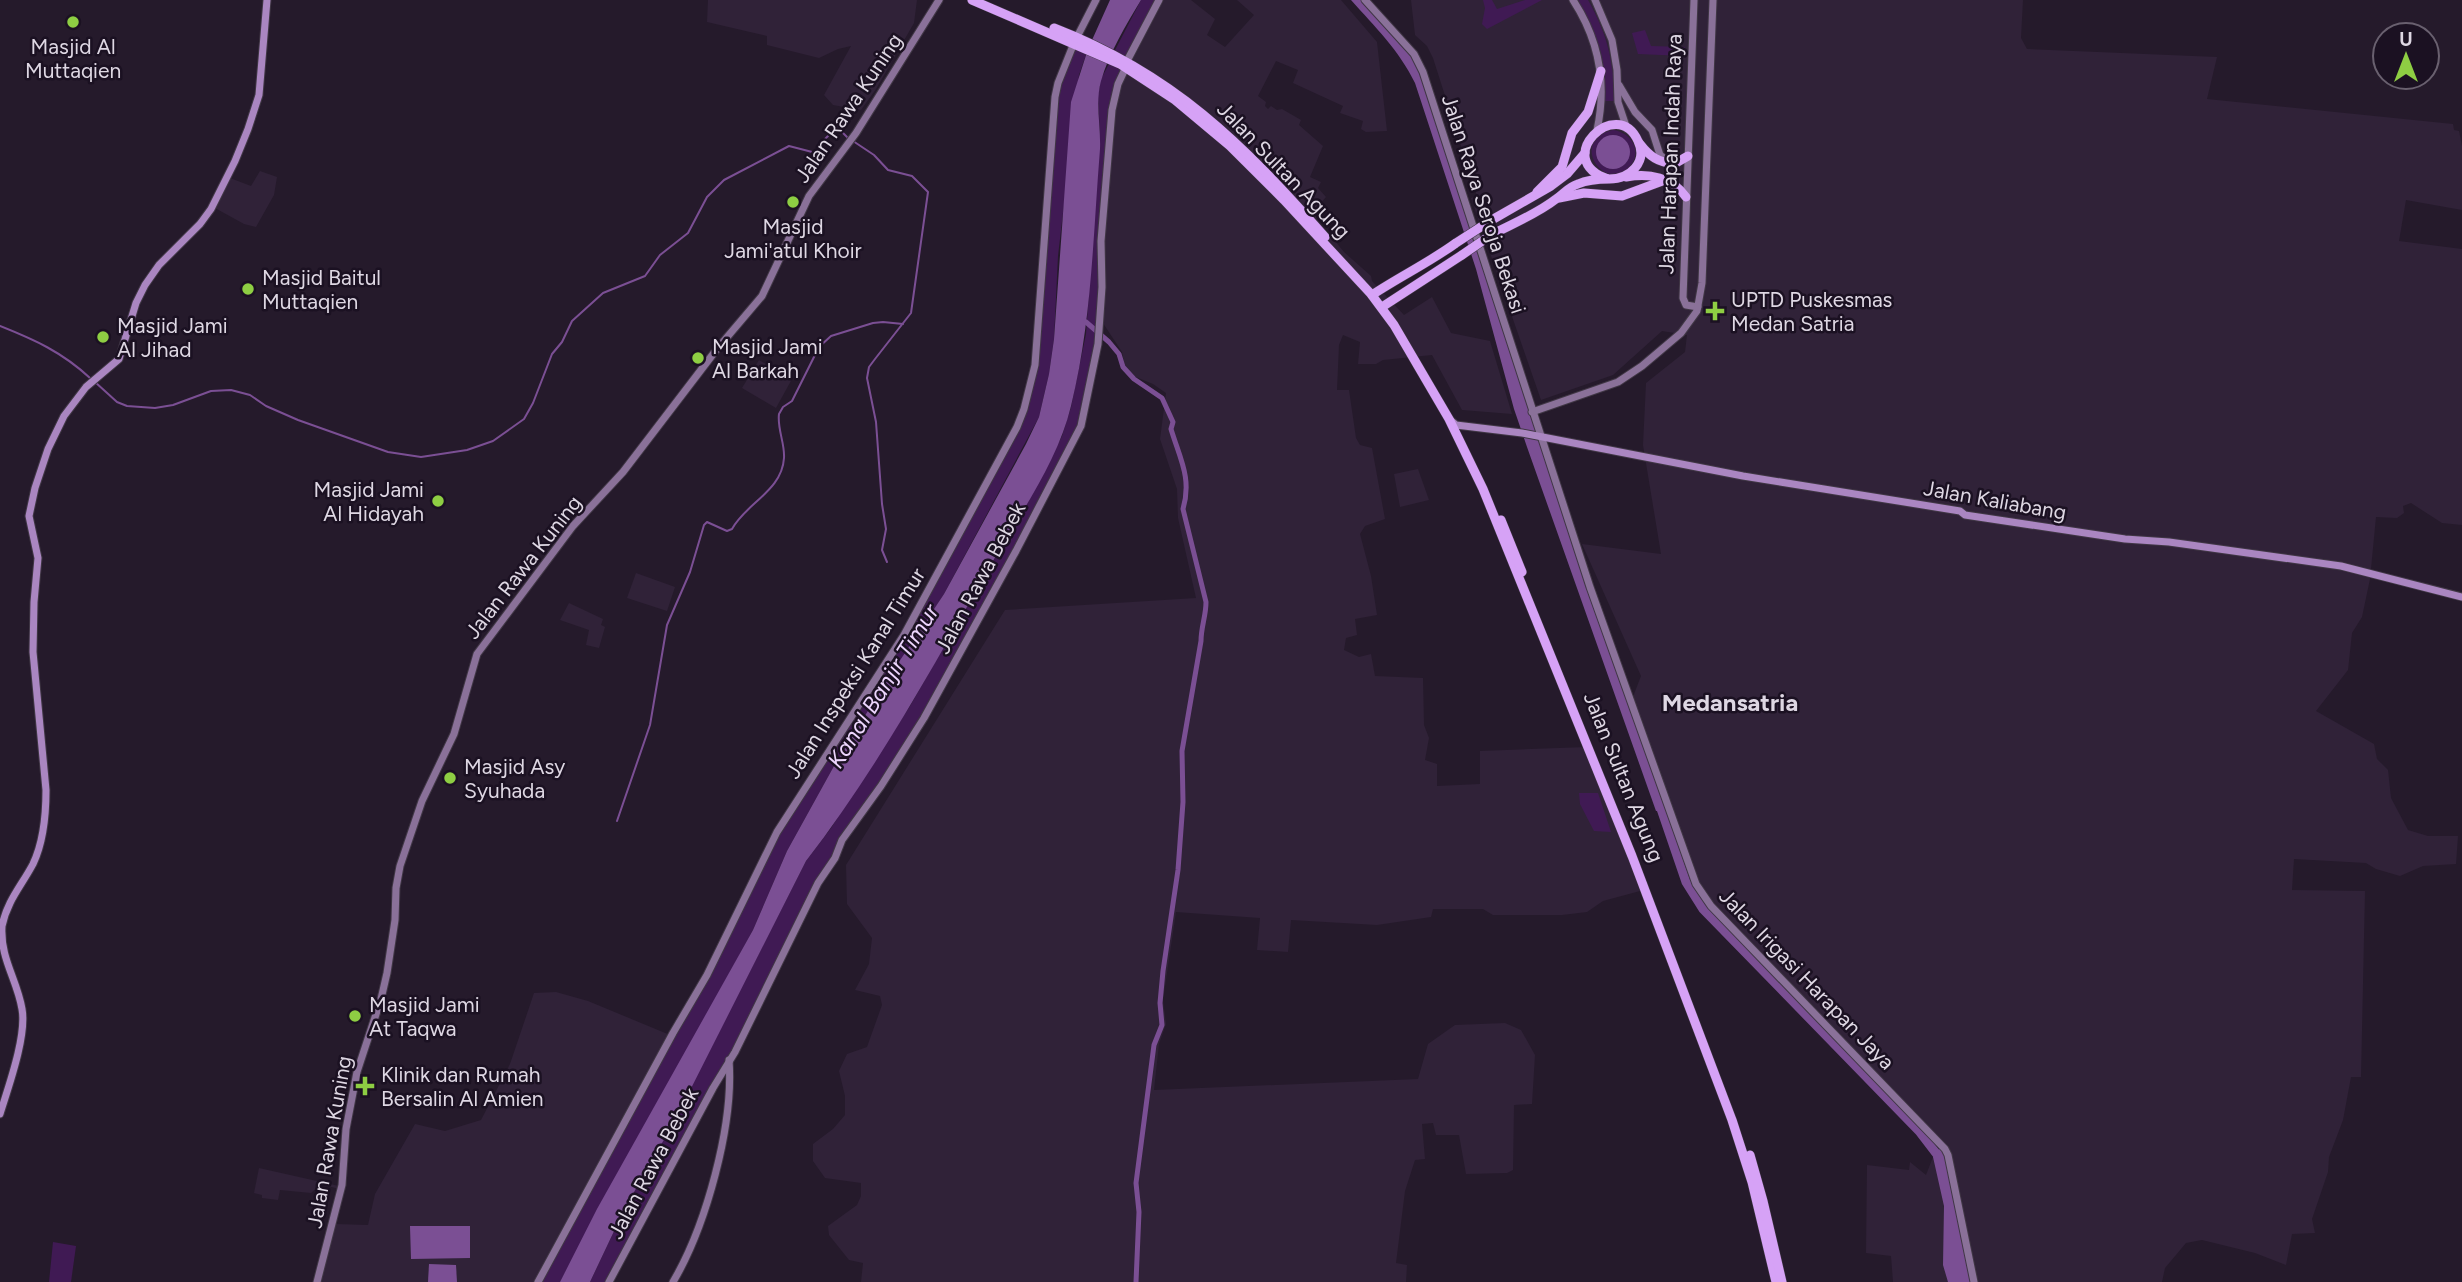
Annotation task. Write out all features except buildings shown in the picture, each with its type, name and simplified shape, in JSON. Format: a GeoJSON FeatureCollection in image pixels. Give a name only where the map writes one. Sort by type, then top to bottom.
{"type":"FeatureCollection","features":[{"type":"Feature","properties":{"kind":"highway"},"geometry":{"type":"LineString","coordinates":[[972,0],[1078,41]]}},
{"type":"Feature","properties":{"kind":"highway"},"geometry":{"type":"LineString","coordinates":[[988,0],[1124,63]]}},
{"type":"Feature","properties":{"kind":"highway","name":"Jalan Sultan Agung"},"geometry":{"type":"LineString","coordinates":[[1124,63],[1179,94],[1222,129],[1281,188],[1369,284],[1375,294]]}},
{"type":"Feature","properties":{"kind":"highway","name":"Jalan Sultan Agung"},"geometry":{"type":"LineString","coordinates":[[1124,63],[1175,100],[1230,146],[1395,315],[1452,422],[1511,552],[1655,911],[1755,1171],[1782,1282]]}},
{"type":"Feature","properties":{"kind":"highway"},"geometry":{"type":"LineString","coordinates":[[1537,192],[1562,167],[1572,133],[1588,112],[1601,71]]}},
{"type":"Feature","properties":{"kind":"highway"},"geometry":{"type":"LineString","coordinates":[[1608,179],[1593,171],[1587,163],[1586,153],[1588,140],[1597,130],[1612,125],[1627,129],[1654,159],[1672,164],[1683,161],[1688,156]]}},
{"type":"Feature","properties":{"kind":"highway"},"geometry":{"type":"LineString","coordinates":[[1624,177],[1632,172],[1640,159],[1639,142]]}},
{"type":"Feature","properties":{"kind":"highway"},"geometry":{"type":"LineString","coordinates":[[1375,294],[1537,192],[1551,186],[1567,174],[1586,153]]}},
{"type":"Feature","properties":{"kind":"highway"},"geometry":{"type":"LineString","coordinates":[[1558,199],[1566,189],[1578,183],[1640,174],[1665,180],[1677,187],[1686,197]]}},
{"type":"Feature","properties":{"kind":"highway"},"geometry":{"type":"LineString","coordinates":[[1384,305],[1491,235],[1558,199],[1584,193],[1622,196],[1665,180]]}},
{"type":"Feature","properties":{"kind":"highway"},"geometry":{"type":"LineString","coordinates":[[1369,284],[1375,286],[1389,283]]}},
{"type":"Feature","properties":{"kind":"highway"},"geometry":{"type":"LineString","coordinates":[[1395,315],[1393,307],[1398,296]]}},
{"type":"Feature","properties":{"kind":"highway","name":"Jalan Sultan Agung"},"geometry":{"type":"LineString","coordinates":[[1384,305],[1452,422]]}},
{"type":"Feature","properties":{"kind":"highway","name":"Jalan Sultan Agung"},"geometry":{"type":"LineString","coordinates":[[1683,983],[1752,1182],[1776,1282]]}},
{"type":"Feature","properties":{"kind":"main road"},"geometry":{"type":"LineString","coordinates":[[0,1114],[11,1079],[22,1016],[19,999],[5,964],[1,938],[3,924],[9,903],[39,848],[46,799],[33,652],[38,558],[29,513],[50,445],[64,416],[89,383],[121,355],[130,321],[145,285],[159,265],[200,224],[211,209],[238,154],[259,95],[267,0]]}},
{"type":"Feature","properties":{"kind":"main road","name":"Jalan Kaliabang"},"geometry":{"type":"LineString","coordinates":[[1452,422],[1743,476],[1960,511],[1965,515],[2125,539],[2169,542],[2341,566],[2462,597]]}},
{"type":"Feature","properties":{"kind":"street","name":"Jalan Rawa Kuning"},"geometry":{"type":"LineString","coordinates":[[317,1282],[342,1185],[346,1129],[357,1072],[386,981],[394,933],[395,896],[400,866],[422,802],[454,734],[477,653],[573,526],[623,472],[717,349],[753,308],[765,290],[809,196],[856,133],[939,0]]}},
{"type":"Feature","properties":{"kind":"street","name":"Jalan Inspeksi Kanal Timur"},"geometry":{"type":"LineString","coordinates":[[538,1282],[707,975],[777,832],[904,635],[1017,428],[1035,365],[1055,97],[1058,83],[1097,0]]}},
{"type":"Feature","properties":{"kind":"street","name":"Jalan Rawa Bebek"},"geometry":{"type":"LineString","coordinates":[[609,1282],[735,1052],[818,883],[835,858],[842,840],[881,786],[924,718],[1081,426],[1098,344],[1101,240],[1112,110],[1124,63],[1159,0]]}},
{"type":"Feature","properties":{"kind":"street","name":"Jalan Raya Seroja Bekasi"},"geometry":{"type":"LineString","coordinates":[[1365,0],[1414,54],[1423,72],[1538,436]]}},
{"type":"Feature","properties":{"kind":"street"},"geometry":{"type":"LineString","coordinates":[[1573,0],[1591,33],[1599,57],[1601,109],[1597,130]]}},
{"type":"Feature","properties":{"kind":"street"},"geometry":{"type":"LineString","coordinates":[[1595,0],[1612,40],[1618,102],[1627,129]]}},
{"type":"Feature","properties":{"kind":"street","name":"Jalan Harapan Indah Raya"},"geometry":{"type":"LineString","coordinates":[[1694,0],[1682,291],[1701,293],[1713,0]]}},
{"type":"Feature","properties":{"kind":"street"},"geometry":{"type":"LineString","coordinates":[[1618,82],[1627,101],[1652,131],[1662,159],[1672,164]]}},
{"type":"Feature","properties":{"kind":"street"},"geometry":{"type":"LineString","coordinates":[[1682,291],[1684,303],[1698,307]]}},
{"type":"Feature","properties":{"kind":"street"},"geometry":{"type":"LineString","coordinates":[[1532,412],[1618,382],[1681,333],[1698,307],[1701,293]]}},
{"type":"Feature","properties":{"kind":"street","name":"Jalan Irigasi Harapan Jaya"},"geometry":{"type":"LineString","coordinates":[[1538,436],[1696,884],[1711,906],[1945,1149],[1974,1282]]}},
{"type":"Feature","properties":{"kind":"street","name":"Jalan Rawa Bebek"},"geometry":{"type":"LineString","coordinates":[[673,1282],[701,1224],[712,1189],[727,1114],[729,1059]]}},
{"type":"Feature","properties":{"kind":"shaded area"},"geometry":{"type":"Polygon","coordinates":[[[708,0],[917,0],[914,23],[861,110],[833,105],[824,95],[851,46],[819,58],[767,45],[767,36],[707,22],[708,0]]]}},
{"type":"Feature","properties":{"kind":"shaded area"},"geometry":{"type":"Polygon","coordinates":[[[1110,0],[1141,0],[1113,50],[1099,89],[1100,149],[1088,310],[1071,406],[1057,447],[1038,486],[905,714],[806,861],[674,1122],[625,1208],[590,1282],[560,1282],[597,1209],[753,930],[787,851],[834,766],[944,594],[1039,417],[1054,339],[1071,102],[1088,49],[1110,0]]]}},
{"type":"Feature","properties":{"kind":"shaded area"},"geometry":{"type":"Polygon","coordinates":[[[1141,0],[1159,0],[1127,61],[1113,54],[1141,0]]]}},
{"type":"Feature","properties":{"kind":"shaded area"},"geometry":{"type":"Polygon","coordinates":[[[1159,0],[1191,0],[1215,19],[1207,35],[1225,47],[1254,15],[1237,0],[1341,0],[1377,42],[1387,131],[1366,132],[1361,129],[1363,121],[1340,113],[1343,106],[1293,83],[1298,70],[1276,61],[1258,96],[1266,102],[1268,109],[1271,106],[1277,110],[1282,109],[1301,120],[1299,125],[1323,146],[1310,177],[1321,182],[1318,188],[1326,197],[1318,206],[1316,218],[1344,252],[1371,276],[1372,281],[1404,315],[1432,297],[1451,333],[1490,341],[1512,414],[1462,410],[1432,355],[1383,360],[1376,364],[1358,364],[1360,342],[1343,335],[1339,345],[1337,390],[1349,390],[1356,438],[1360,445],[1372,448],[1385,519],[1365,526],[1360,534],[1371,576],[1377,615],[1355,619],[1357,635],[1346,638],[1344,650],[1359,657],[1371,654],[1375,676],[1423,678],[1424,725],[1429,738],[1425,760],[1437,764],[1437,786],[1480,784],[1480,751],[1587,747],[1640,891],[1603,901],[1587,912],[1562,915],[1493,915],[1483,909],[1433,909],[1431,917],[1377,925],[1291,920],[1288,952],[1257,950],[1260,918],[1176,912],[1163,1000],[1166,1024],[1159,1044],[1154,1090],[1418,1079],[1428,1044],[1455,1025],[1505,1023],[1521,1030],[1535,1055],[1532,1104],[1514,1105],[1513,1170],[1507,1173],[1466,1174],[1459,1135],[1436,1135],[1433,1123],[1422,1124],[1425,1159],[1415,1160],[1405,1191],[1396,1263],[1407,1265],[1406,1282],[861,1282],[863,1263],[849,1260],[829,1235],[828,1226],[857,1205],[861,1196],[861,1183],[825,1178],[813,1161],[813,1144],[833,1129],[845,1115],[845,1096],[839,1071],[847,1054],[867,1047],[882,1005],[880,996],[855,990],[869,964],[872,938],[847,904],[846,865],[1005,610],[1196,598],[1178,518],[1177,489],[1160,439],[1166,393],[1153,384],[1126,373],[1122,352],[1099,317],[1101,241],[1114,97],[1159,0]]]}},
{"type":"Feature","properties":{"kind":"shaded area"},"geometry":{"type":"Polygon","coordinates":[[[1351,0],[1365,0],[1414,54],[1539,436],[1671,810],[1656,811],[1527,447],[1476,269],[1415,83],[1394,49],[1351,0]]]}},
{"type":"Feature","properties":{"kind":"shaded area"},"geometry":{"type":"Polygon","coordinates":[[[1411,0],[2023,0],[2021,38],[2027,49],[2217,57],[2207,99],[2453,124],[2454,130],[2459,131],[2462,146],[2462,210],[2406,200],[2399,241],[2462,249],[2462,525],[2442,523],[2411,503],[2403,506],[2404,513],[2397,518],[2376,517],[2370,579],[2362,617],[2352,633],[2348,670],[2316,711],[2374,744],[2377,759],[2388,770],[2391,798],[2408,830],[2428,836],[2458,836],[2456,864],[2423,866],[2400,876],[2366,863],[2294,859],[2292,890],[2365,891],[2361,1077],[2351,1077],[2343,1120],[2329,1157],[2328,1172],[2312,1219],[2315,1233],[2292,1234],[2286,1265],[2255,1253],[2202,1240],[2186,1243],[2165,1268],[2162,1282],[1893,1282],[1891,1256],[1866,1253],[1867,1165],[1909,1170],[1910,1162],[1926,1175],[1933,1157],[1942,1145],[1706,900],[1631,702],[1641,676],[1582,544],[1661,554],[1643,445],[1646,383],[1685,352],[1687,335],[1662,331],[1613,375],[1541,400],[1471,198],[1477,196],[1433,58],[1427,46],[1415,35],[1411,0]]]}},
{"type":"Feature","properties":{"kind":"shaded area"},"geometry":{"type":"Polygon","coordinates":[[[1483,0],[1492,0],[1497,9],[1525,0],[1542,0],[1487,29],[1482,24],[1485,8],[1483,0]]]}},
{"type":"Feature","properties":{"kind":"shaded area"},"geometry":{"type":"Polygon","coordinates":[[[1578,0],[1588,0],[1605,37],[1616,101],[1605,101],[1600,49],[1578,0]]]}},
{"type":"Feature","properties":{"kind":"shaded area"},"geometry":{"type":"Polygon","coordinates":[[[1645,30],[1651,46],[1685,47],[1684,56],[1638,54],[1632,33],[1645,30]]]}},
{"type":"Feature","properties":{"kind":"shaded area"},"geometry":{"type":"Polygon","coordinates":[[[1075,43],[1088,49],[1079,75],[1058,256],[1054,339],[1039,417],[944,594],[834,766],[787,851],[753,930],[560,1282],[538,1282],[679,1024],[758,867],[878,677],[1017,427],[1034,369],[1055,97],[1075,43]]]}},
{"type":"Feature","properties":{"kind":"shaded area"},"geometry":{"type":"Polygon","coordinates":[[[1111,60],[1126,67],[1114,97],[1098,344],[1081,426],[935,698],[818,884],[735,1052],[609,1282],[590,1282],[625,1208],[671,1126],[806,861],[831,828],[910,706],[1062,436],[1071,407],[1086,334],[1100,138],[1098,95],[1101,79],[1111,60]]]}},
{"type":"Feature","properties":{"kind":"shaded area"},"geometry":{"type":"Polygon","coordinates":[[[1613,130],[1619,131],[1633,143],[1636,153],[1634,159],[1621,173],[1611,174],[1595,163],[1593,144],[1600,135],[1613,130]],[[1613,135],[1600,142],[1597,156],[1611,169],[1621,167],[1622,138],[1613,135]]]}},
{"type":"Feature","properties":{"kind":"shaded area"},"geometry":{"type":"Polygon","coordinates":[[[1613,135],[1625,140],[1630,152],[1625,164],[1613,169],[1601,164],[1596,152],[1601,140],[1613,135]]]}},
{"type":"Feature","properties":{"kind":"shaded area"},"geometry":{"type":"Polygon","coordinates":[[[260,171],[277,177],[274,195],[256,227],[244,224],[215,208],[230,178],[251,186],[260,171]]]}},
{"type":"Feature","properties":{"kind":"shaded area"},"geometry":{"type":"Polygon","coordinates":[[[759,360],[792,379],[776,408],[742,388],[759,360]]]}},
{"type":"Feature","properties":{"kind":"shaded area"},"geometry":{"type":"Polygon","coordinates":[[[1418,469],[1429,500],[1400,507],[1394,474],[1418,469]]]}},
{"type":"Feature","properties":{"kind":"shaded area"},"geometry":{"type":"Polygon","coordinates":[[[636,573],[675,587],[667,611],[627,598],[636,573]]]}},
{"type":"Feature","properties":{"kind":"shaded area"},"geometry":{"type":"Polygon","coordinates":[[[569,603],[603,619],[601,625],[605,627],[599,648],[586,645],[589,630],[560,620],[569,603]]]}},
{"type":"Feature","properties":{"kind":"shaded area"},"geometry":{"type":"Polygon","coordinates":[[[1579,793],[1598,793],[1611,832],[1594,831],[1580,804],[1579,793]]]}},
{"type":"Feature","properties":{"kind":"shaded area"},"geometry":{"type":"Polygon","coordinates":[[[556,992],[588,1001],[670,1035],[538,1282],[317,1282],[335,1224],[368,1225],[375,1194],[415,1124],[445,1131],[481,1120],[510,1064],[534,993],[556,992]]]}},
{"type":"Feature","properties":{"kind":"shaded area"},"geometry":{"type":"Polygon","coordinates":[[[1942,1145],[1947,1153],[1974,1282],[1948,1282],[1943,1265],[1944,1206],[1933,1157],[1942,1145]]]}},
{"type":"Feature","properties":{"kind":"shaded area"},"geometry":{"type":"Polygon","coordinates":[[[259,1168],[339,1186],[339,1189],[321,1184],[311,1193],[280,1190],[278,1200],[262,1198],[262,1195],[254,1193],[259,1168]]]}},
{"type":"Feature","properties":{"kind":"shaded area"},"geometry":{"type":"Polygon","coordinates":[[[410,1226],[470,1226],[470,1258],[411,1259],[410,1226]]]}},
{"type":"Feature","properties":{"kind":"shaded area"},"geometry":{"type":"Polygon","coordinates":[[[53,1242],[76,1246],[71,1282],[49,1282],[53,1242]]]}},
{"type":"Feature","properties":{"kind":"shaded area"},"geometry":{"type":"Polygon","coordinates":[[[429,1264],[456,1265],[457,1282],[428,1282],[429,1264]]]}},
{"type":"Feature","properties":{"kind":"waterway"},"geometry":{"type":"LineString","coordinates":[[95,382],[117,402],[127,406],[155,408],[173,405],[211,391],[231,390],[250,395],[266,406],[298,420],[388,452],[421,457],[467,450],[493,441],[524,419],[552,354],[562,342],[572,321],[603,293],[645,276],[660,255],[688,233],[707,197],[724,180],[789,146],[816,153],[837,127],[848,138]]}},
{"type":"Feature","properties":{"kind":"waterway"},"geometry":{"type":"LineString","coordinates":[[853,141],[874,155],[888,170],[912,176],[928,192],[911,313],[869,367],[867,378],[876,422],[886,529],[882,550],[887,562]]}},
{"type":"Feature","properties":{"kind":"waterway"},"geometry":{"type":"LineString","coordinates":[[1086,322],[1109,342],[1119,354],[1123,367],[1134,379],[1162,398],[1173,422],[1171,429],[1186,478],[1183,509],[1206,602],[1182,751],[1183,802],[1178,870],[1163,971],[1160,1003],[1162,1025],[1154,1045],[1136,1183],[1139,1212],[1136,1282]]}},
{"type":"Feature","properties":{"kind":"waterway"},"geometry":{"type":"LineString","coordinates":[[617,821],[650,725],[667,625],[690,572],[704,525],[707,522],[727,531],[732,529],[777,479],[784,458],[779,414],[783,407],[792,401],[819,347],[831,336],[873,323],[903,324]]}},
{"type":"Feature","properties":{"kind":"waterway"},"geometry":{"type":"LineString","coordinates":[[0,326],[48,348],[90,378]]}},
{"type":"Feature","properties":{"kind":"waterway"},"geometry":{"type":"LineString","coordinates":[[1658,800],[1686,882],[1703,909],[1919,1131],[1942,1161]]}},
{"type":"Feature","properties":{"kind":"place","name":"Masjid Al Muttaqien"},"geometry":{"type":"Point","coordinates":[73,22]}},
{"type":"Feature","properties":{"kind":"place","name":"Masjid Jami'atul Khoir"},"geometry":{"type":"Point","coordinates":[793,202]}},
{"type":"Feature","properties":{"kind":"place","name":"Masjid Baitul Muttaqien"},"geometry":{"type":"Point","coordinates":[248,289]}},
{"type":"Feature","properties":{"kind":"place","name":"UPTD Puskesmas Medan Satria"},"geometry":{"type":"Point","coordinates":[1715,311]}},
{"type":"Feature","properties":{"kind":"place","name":"Masjid Jami Al Jihad"},"geometry":{"type":"Point","coordinates":[103,337]}},
{"type":"Feature","properties":{"kind":"place","name":"Masjid Jami Al Barkah"},"geometry":{"type":"Point","coordinates":[698,358]}},
{"type":"Feature","properties":{"kind":"place","name":"Masjid Jami Al Hidayah"},"geometry":{"type":"Point","coordinates":[438,501]}},
{"type":"Feature","properties":{"kind":"place","name":"Masjid Asy Syuhada"},"geometry":{"type":"Point","coordinates":[450,778]}},
{"type":"Feature","properties":{"kind":"place","name":"Masjid Jami At Taqwa"},"geometry":{"type":"Point","coordinates":[355,1016]}},
{"type":"Feature","properties":{"kind":"place","name":"Klinik dan Rumah Bersalin Al Amien"},"geometry":{"type":"Point","coordinates":[365,1086]}},
{"type":"Feature","properties":{"kind":"district","name":"Medansatria"},"geometry":{"type":"Point","coordinates":[1730,702]}},
{"type":"Feature","properties":{"kind":"water label","name":"Kanal Banjir Timur"},"geometry":{"type":"Point","coordinates":[883,686]}}]}
